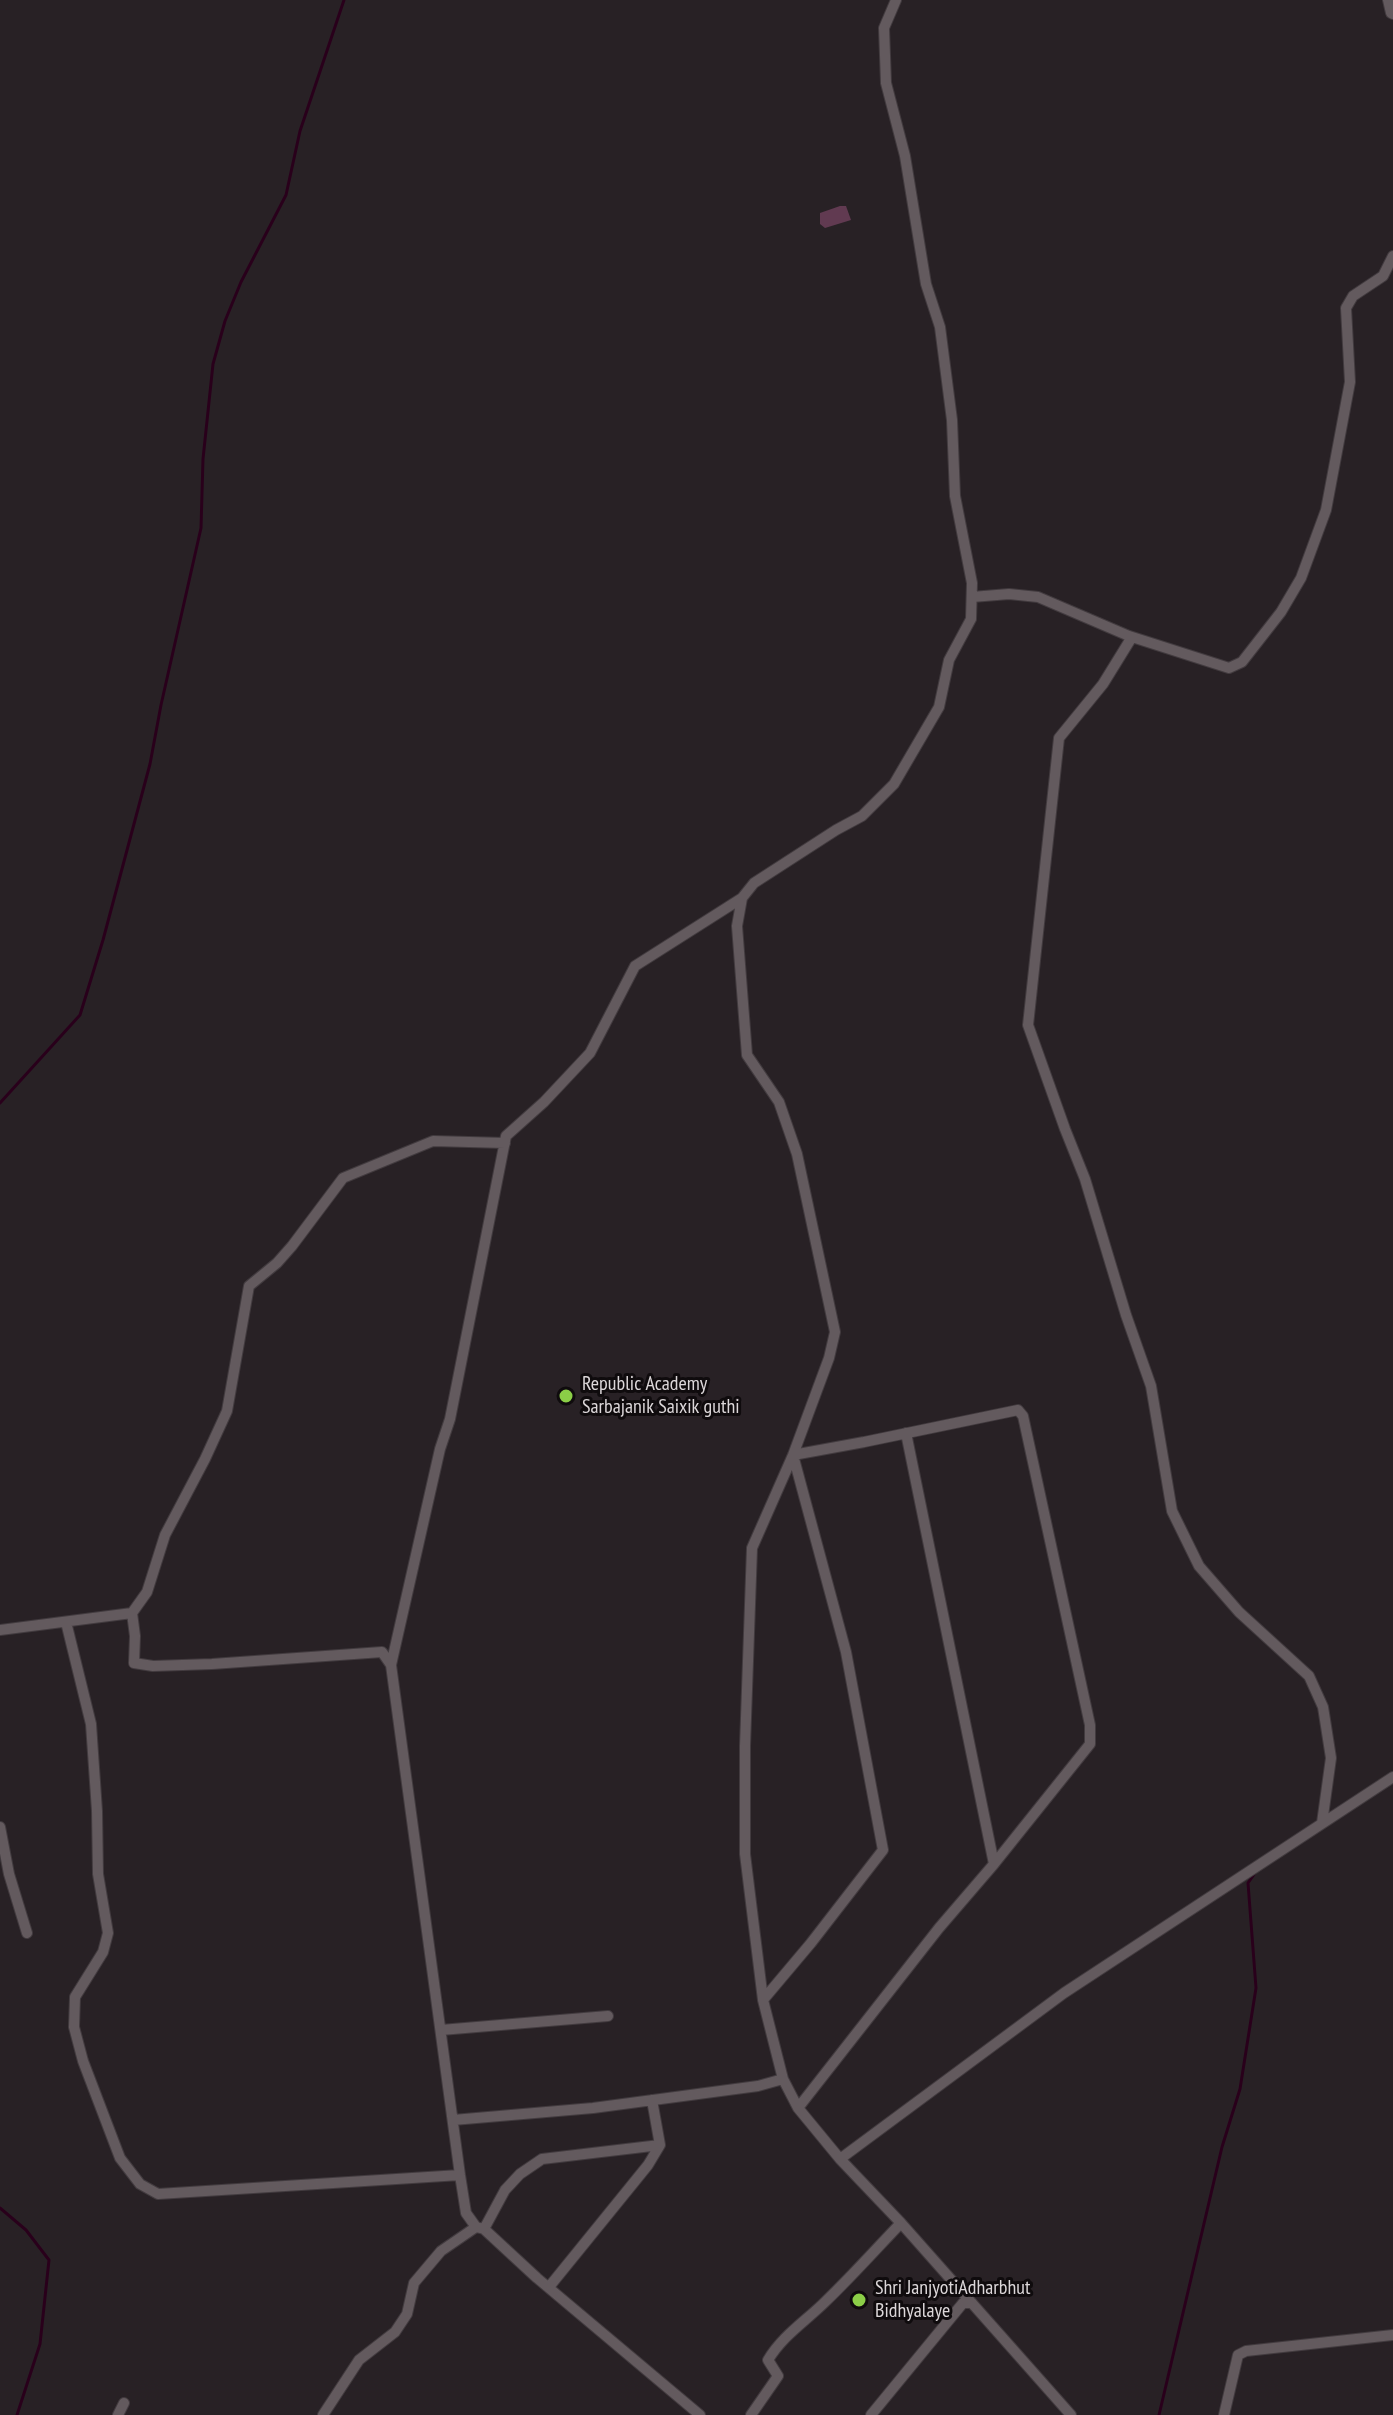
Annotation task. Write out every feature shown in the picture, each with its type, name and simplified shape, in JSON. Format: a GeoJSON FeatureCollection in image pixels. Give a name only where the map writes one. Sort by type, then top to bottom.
{"type":"FeatureCollection","features":[{"type":"Feature","properties":{"kind":"street"},"geometry":{"type":"LineString","coordinates":[[700,2415],[466,2213],[391,1665],[440,1449],[450,1419],[506,1136],[544,1102],[590,1053],[635,966],[742,898],[754,883],[862,816],[894,784],[939,707],[949,660],[971,619],[972,583],[955,496],[952,420],[940,327],[926,284],[905,156],[886,83],[884,28],[896,0]]}},
{"type":"Feature","properties":{"kind":"street"},"geometry":{"type":"LineString","coordinates":[[1388,0],[1393,14]]}},
{"type":"Feature","properties":{"kind":"street"},"geometry":{"type":"LineString","coordinates":[[972,597],[1009,594],[1038,597],[1132,637],[1229,668],[1242,662],[1281,612],[1301,578],[1326,510],[1350,382],[1346,308],[1353,296],[1383,276],[1393,256]]}},
{"type":"Feature","properties":{"kind":"street"},"geometry":{"type":"LineString","coordinates":[[1132,637],[1103,684],[1059,738],[1028,1025],[1085,1179],[1151,1386],[1172,1511],[1199,1566],[1239,1612],[1309,1676],[1323,1707],[1331,1758],[1322,1823]]}},
{"type":"Feature","properties":{"kind":"street"},"geometry":{"type":"LineString","coordinates":[[742,898],[737,926],[747,1055],[779,1102],[797,1154],[835,1332],[829,1358],[793,1455],[752,1548],[745,1746],[745,1854],[763,2000],[783,2079],[798,2108],[840,2159],[901,2223],[1071,2415]]}},
{"type":"Feature","properties":{"kind":"street"},"geometry":{"type":"LineString","coordinates":[[391,1665],[382,1652],[153,1666],[134,1663],[132,1613],[147,1592],[165,1535],[227,1411],[249,1286],[292,1246],[343,1178],[433,1141],[505,1143]]}},
{"type":"Feature","properties":{"kind":"street"},"geometry":{"type":"LineString","coordinates":[[793,1455],[1014,1410],[1021,1412],[1090,1725],[1090,1744],[931,1938],[798,2108]]}},
{"type":"Feature","properties":{"kind":"street"},"geometry":{"type":"LineString","coordinates":[[906,1433],[994,1864]]}},
{"type":"Feature","properties":{"kind":"street"},"geometry":{"type":"LineString","coordinates":[[763,2000],[883,1850],[846,1652],[793,1455]]}},
{"type":"Feature","properties":{"kind":"street"},"geometry":{"type":"LineString","coordinates":[[0,1630],[132,1613]]}},
{"type":"Feature","properties":{"kind":"street"},"geometry":{"type":"LineString","coordinates":[[66,1622],[91,1724],[98,1874],[108,1933],[103,1952],[75,1997],[74,2027],[83,2061],[120,2158],[140,2184],[158,2194],[460,2175]]}},
{"type":"Feature","properties":{"kind":"street"},"geometry":{"type":"LineString","coordinates":[[840,2159],[1064,1993],[1393,1777]]}},
{"type":"Feature","properties":{"kind":"street"},"geometry":{"type":"LineString","coordinates":[[0,1827],[9,1874],[27,1933]]}},
{"type":"Feature","properties":{"kind":"street"},"geometry":{"type":"LineString","coordinates":[[441,2030],[608,2016]]}},
{"type":"Feature","properties":{"kind":"street"},"geometry":{"type":"LineString","coordinates":[[453,2120],[593,2108],[758,2086],[783,2079]]}},
{"type":"Feature","properties":{"kind":"street"},"geometry":{"type":"LineString","coordinates":[[549,2287],[648,2165],[660,2145],[652,2100]]}},
{"type":"Feature","properties":{"kind":"street"},"geometry":{"type":"LineString","coordinates":[[323,2415],[359,2360],[395,2332],[407,2314],[414,2283],[441,2251],[480,2228],[505,2190],[520,2174],[542,2159],[660,2145]]}},
{"type":"Feature","properties":{"kind":"street"},"geometry":{"type":"LineString","coordinates":[[751,2415],[778,2376],[768,2360],[775,2347],[825,2303],[901,2223]]}},
{"type":"Feature","properties":{"kind":"street"},"geometry":{"type":"LineString","coordinates":[[871,2415],[963,2303],[972,2303]]}},
{"type":"Feature","properties":{"kind":"street"},"geometry":{"type":"LineString","coordinates":[[1224,2415],[1238,2355],[1246,2351],[1393,2335]]}},
{"type":"Feature","properties":{"kind":"street"},"geometry":{"type":"LineString","coordinates":[[118,2415],[124,2403]]}},
{"type":"Feature","properties":{"kind":"shaded area"},"geometry":{"type":"Polygon","coordinates":[[[846,206],[851,220],[825,228],[820,224],[820,213],[846,206]]]}},
{"type":"Feature","properties":{"kind":"waterway"},"geometry":{"type":"LineString","coordinates":[[0,1103],[80,1015],[150,764],[201,528],[203,459],[213,364],[225,321],[241,282],[286,195],[300,131],[344,0]]}},
{"type":"Feature","properties":{"kind":"waterway"},"geometry":{"type":"LineString","coordinates":[[1159,2415],[1222,2147],[1240,2089],[1256,1988],[1248,1883],[1255,1873]]}},
{"type":"Feature","properties":{"kind":"waterway"},"geometry":{"type":"LineString","coordinates":[[0,2208],[26,2230],[49,2260],[40,2344],[17,2415]]}},
{"type":"Feature","properties":{"kind":"place","name":"Republic Academy Sarbajanik Saixik guthi"},"geometry":{"type":"Point","coordinates":[566,1396]}},
{"type":"Feature","properties":{"kind":"place","name":"Shri JanjyotiAdharbhut Bidhyalaye"},"geometry":{"type":"Point","coordinates":[859,2300]}}]}
